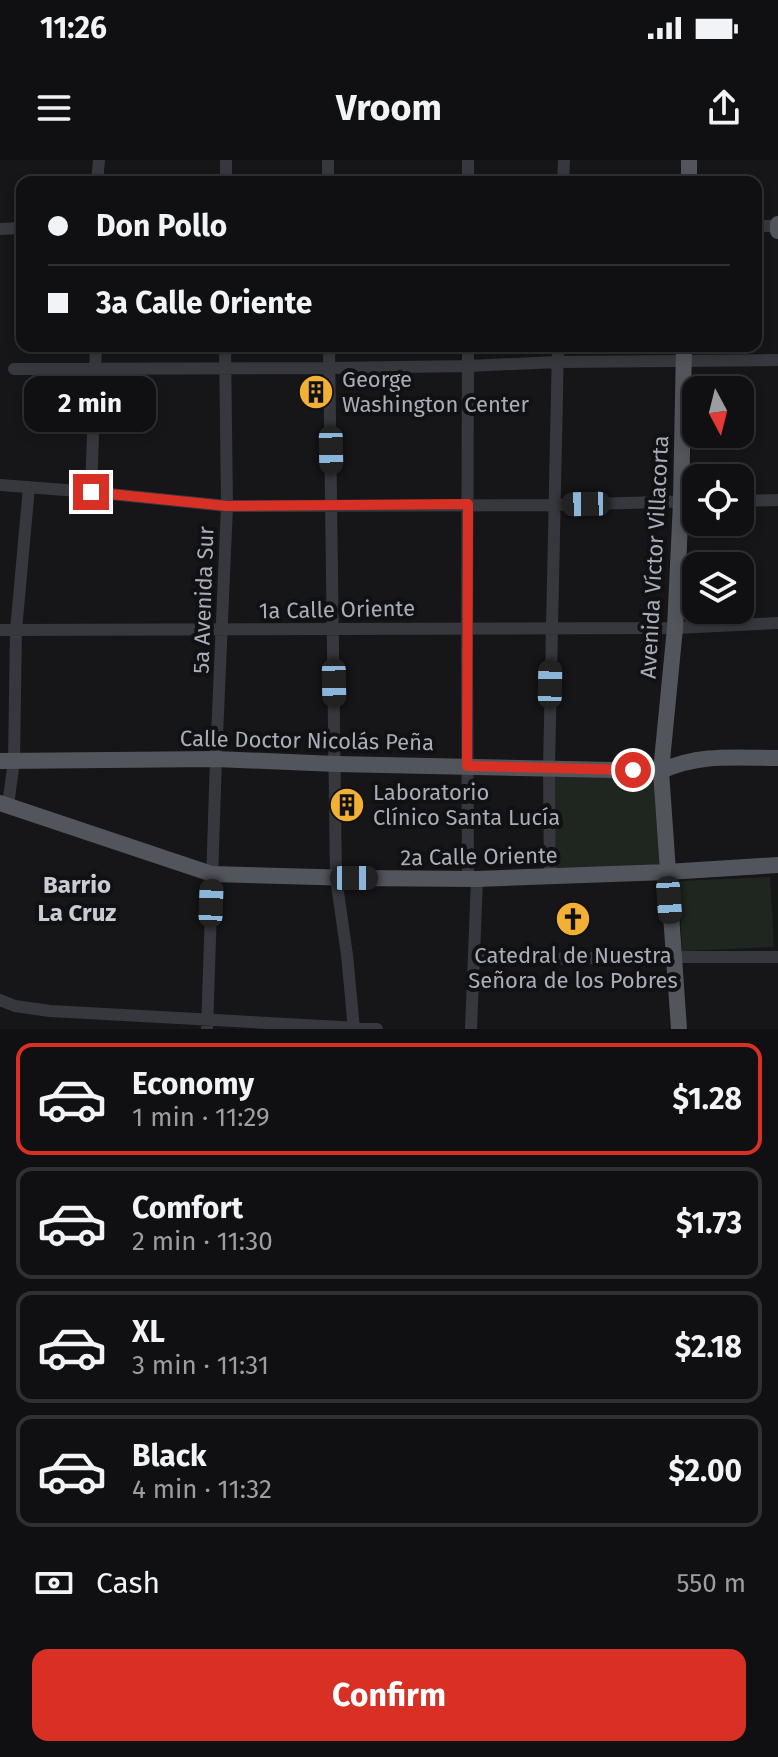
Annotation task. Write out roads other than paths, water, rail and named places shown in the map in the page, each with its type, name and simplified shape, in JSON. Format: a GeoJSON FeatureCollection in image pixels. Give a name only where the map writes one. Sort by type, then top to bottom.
{"type":"FeatureCollection","features":[{"type":"Feature","properties":{"kind":"main road","name":"Avenida Víctor Villacorta"},"geometry":{"type":"LineString","coordinates":[[684,353],[688,464]]}},
{"type":"Feature","properties":{"kind":"main road","name":"Avenida Víctor Villacorta"},"geometry":{"type":"LineString","coordinates":[[679,1029],[661,771],[685,536]]}},
{"type":"Feature","properties":{"kind":"main road","name":"Calle Doctor Nicolás Peña"},"geometry":{"type":"LineString","coordinates":[[7,761],[216,759],[661,771],[681,762],[703,758],[778,758]]}},
{"type":"Feature","properties":{"kind":"main road","name":"2a Calle Oriente"},"geometry":{"type":"LineString","coordinates":[[4,804],[212,874],[336,878],[550,878],[778,865]]}},
{"type":"Feature","properties":{"kind":"street"},"geometry":{"type":"LineString","coordinates":[[91,492],[96,352]]}},
{"type":"Feature","properties":{"kind":"street","name":"5a Avenida Sur"},"geometry":{"type":"LineString","coordinates":[[208,1024],[227,506],[225,352]]}},
{"type":"Feature","properties":{"kind":"street"},"geometry":{"type":"LineString","coordinates":[[329,352],[336,878],[354,1028]]}},
{"type":"Feature","properties":{"kind":"street"},"geometry":{"type":"LineString","coordinates":[[468,352],[467,766],[474,960],[471,1029]]}},
{"type":"Feature","properties":{"kind":"street"},"geometry":{"type":"LineString","coordinates":[[550,878],[551,627],[558,352]]}},
{"type":"Feature","properties":{"kind":"street"},"geometry":{"type":"LineString","coordinates":[[14,369],[468,366],[684,353],[778,360]]}},
{"type":"Feature","properties":{"kind":"street"},"geometry":{"type":"LineString","coordinates":[[0,485],[227,506],[682,502]]}},
{"type":"Feature","properties":{"kind":"street"},"geometry":{"type":"LineString","coordinates":[[4,804],[29,487]]}},
{"type":"Feature","properties":{"kind":"street"},"geometry":{"type":"LineString","coordinates":[[754,501],[778,500]]}},
{"type":"Feature","properties":{"kind":"street","name":"1a Calle Oriente"},"geometry":{"type":"LineString","coordinates":[[0,630],[675,628],[778,623]]}},
{"type":"Feature","properties":{"kind":"street"},"geometry":{"type":"LineString","coordinates":[[474,960],[778,957]]}},
{"type":"Feature","properties":{"kind":"street"},"geometry":{"type":"LineString","coordinates":[[0,1000],[15,1006],[50,1011],[208,1024],[377,1029]]}},
{"type":"Feature","properties":{"kind":"place","name":"George Washington Center"},"geometry":{"type":"Point","coordinates":[316,392]}},
{"type":"Feature","properties":{"kind":"place","name":"Laboratorio Clínico Santa Lucía"},"geometry":{"type":"Point","coordinates":[347,805]}},
{"type":"Feature","properties":{"kind":"place","name":"Catedral de Nuestra Señora de los Pobres"},"geometry":{"type":"Point","coordinates":[573,919]}},
{"type":"Feature","properties":{"kind":"district","name":"Barrio La Cruz"},"geometry":{"type":"Point","coordinates":[77,899]}}]}
